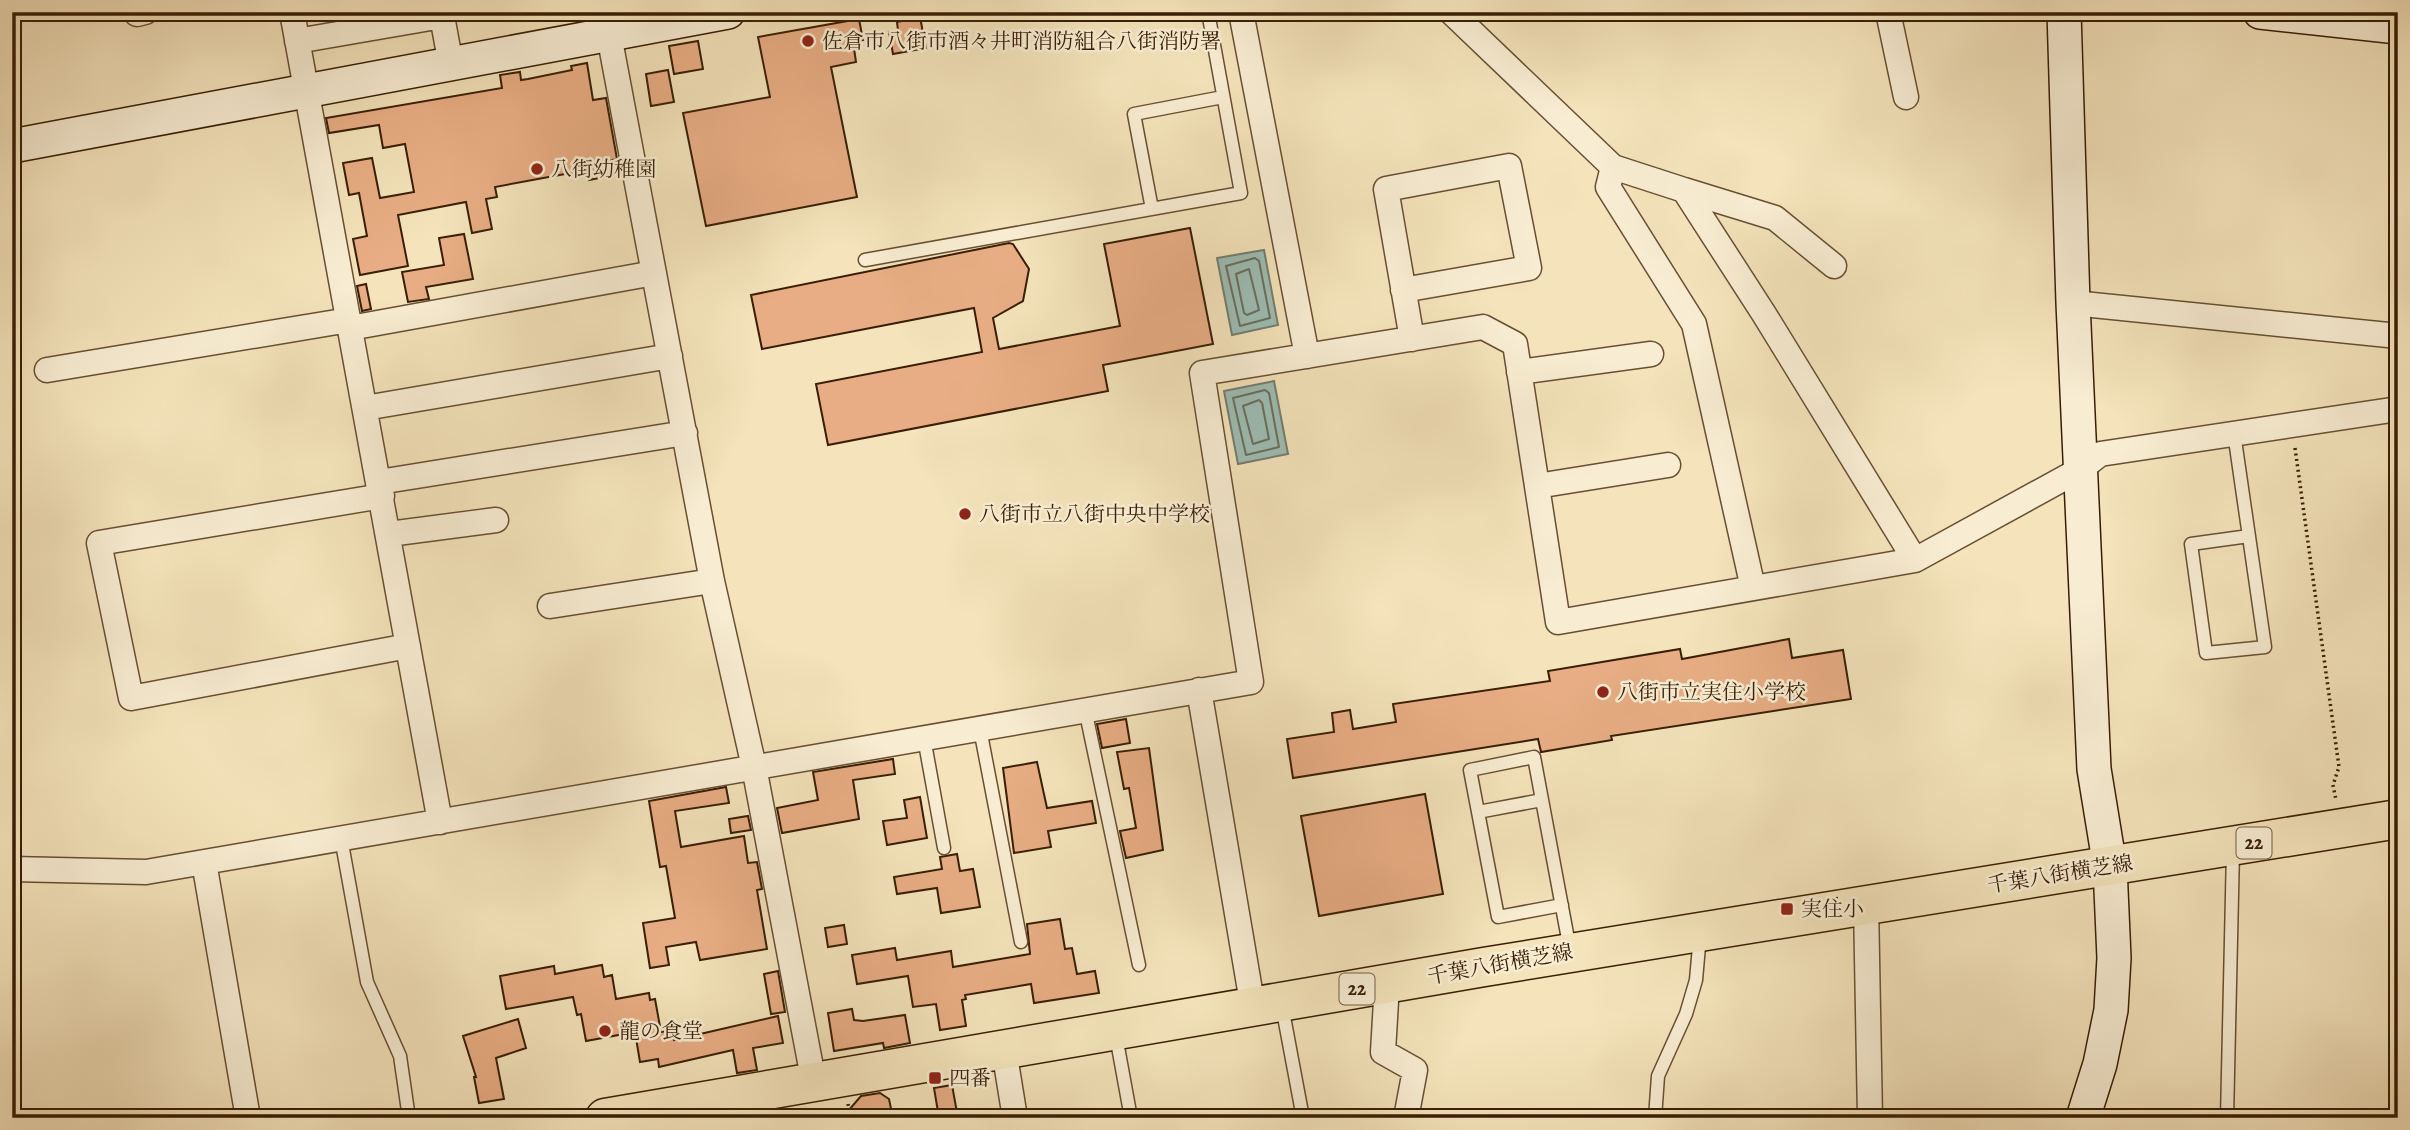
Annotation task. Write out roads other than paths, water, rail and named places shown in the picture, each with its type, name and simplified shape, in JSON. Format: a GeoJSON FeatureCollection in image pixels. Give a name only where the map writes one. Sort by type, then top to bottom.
{"type":"FeatureCollection","features":[{"type":"Feature","properties":{"kind":"main road","name":"千葉八街横芝線"},"geometry":{"type":"LineString","coordinates":[[604,1118],[1847,906],[2110,867],[2398,819]]}},
{"type":"Feature","properties":{"kind":"street"},"geometry":{"type":"LineString","coordinates":[[292,12],[440,822]]}},
{"type":"Feature","properties":{"kind":"street"},"geometry":{"type":"LineString","coordinates":[[12,146],[451,65],[607,24],[728,12]]}},
{"type":"Feature","properties":{"kind":"street"},"geometry":{"type":"LineString","coordinates":[[1241,12],[1307,356]]}},
{"type":"Feature","properties":{"kind":"street"},"geometry":{"type":"LineString","coordinates":[[1451,12],[1613,167],[1775,218],[1835,266]]}},
{"type":"Feature","properties":{"kind":"street"},"geometry":{"type":"LineString","coordinates":[[1888,12],[1906,97]]}},
{"type":"Feature","properties":{"kind":"street"},"geometry":{"type":"LineString","coordinates":[[2064,12],[2073,303],[2094,769],[2110,867],[2114,958],[2111,1010],[2100,1064],[2083,1118]]}},
{"type":"Feature","properties":{"kind":"street"},"geometry":{"type":"LineString","coordinates":[[2260,12],[2398,27]]}},
{"type":"Feature","properties":{"kind":"street"},"geometry":{"type":"LineString","coordinates":[[297,41],[442,16],[451,65]]}},
{"type":"Feature","properties":{"kind":"street"},"geometry":{"type":"LineString","coordinates":[[607,24],[712,581],[754,767],[814,1083]]}},
{"type":"Feature","properties":{"kind":"street"},"geometry":{"type":"LineString","coordinates":[[1403,290],[1529,268],[1509,166],[1386,189],[1403,290],[1412,339]]}},
{"type":"Feature","properties":{"kind":"street"},"geometry":{"type":"LineString","coordinates":[[1613,167],[1608,187],[1694,324],[1752,588]]}},
{"type":"Feature","properties":{"kind":"street"},"geometry":{"type":"LineString","coordinates":[[1684,190],[1764,314],[1914,561]]}},
{"type":"Feature","properties":{"kind":"street"},"geometry":{"type":"LineString","coordinates":[[47,370],[350,324],[654,273]]}},
{"type":"Feature","properties":{"kind":"street"},"geometry":{"type":"LineString","coordinates":[[2073,303],[2398,336]]}},
{"type":"Feature","properties":{"kind":"street"},"geometry":{"type":"LineString","coordinates":[[12,869],[146,872],[1251,682],[1202,373],[1483,327],[1515,344],[1558,622],[1914,561],[2081,469],[2100,454],[2398,409]]}},
{"type":"Feature","properties":{"kind":"street"},"geometry":{"type":"LineString","coordinates":[[1519,372],[1651,354]]}},
{"type":"Feature","properties":{"kind":"street"},"geometry":{"type":"LineString","coordinates":[[365,408],[670,356]]}},
{"type":"Feature","properties":{"kind":"street"},"geometry":{"type":"LineString","coordinates":[[408,646],[131,698],[99,543],[685,433]]}},
{"type":"Feature","properties":{"kind":"street"},"geometry":{"type":"LineString","coordinates":[[1537,486],[1668,465]]}},
{"type":"Feature","properties":{"kind":"street"},"geometry":{"type":"LineString","coordinates":[[389,534],[496,520]]}},
{"type":"Feature","properties":{"kind":"street"},"geometry":{"type":"LineString","coordinates":[[550,606],[712,581]]}},
{"type":"Feature","properties":{"kind":"street"},"geometry":{"type":"LineString","coordinates":[[1199,690],[1267,1005]]}},
{"type":"Feature","properties":{"kind":"street"},"geometry":{"type":"LineString","coordinates":[[204,862],[248,1118]]}},
{"type":"Feature","properties":{"kind":"street"},"geometry":{"type":"LineString","coordinates":[[1847,906],[1870,1118]]}},
{"type":"Feature","properties":{"kind":"street"},"geometry":{"type":"LineString","coordinates":[[1387,984],[1383,1052],[1415,1070],[1406,1118]]}},
{"type":"Feature","properties":{"kind":"street"},"geometry":{"type":"LineString","coordinates":[[1004,1050],[1015,1118]]}},
{"type":"Feature","properties":{"kind":"lane"},"geometry":{"type":"LineString","coordinates":[[865,260],[1241,192],[1208,12]]}},
{"type":"Feature","properties":{"kind":"lane"},"geometry":{"type":"LineString","coordinates":[[1152,209],[1134,114],[1223,97]]}},
{"type":"Feature","properties":{"kind":"lane"},"geometry":{"type":"LineString","coordinates":[[2234,433],[2249,536],[2265,647],[2206,653],[2191,544],[2249,536]]}},
{"type":"Feature","properties":{"kind":"lane"},"geometry":{"type":"LineString","coordinates":[[1085,709],[1139,964]]}},
{"type":"Feature","properties":{"kind":"lane"},"geometry":{"type":"LineString","coordinates":[[979,729],[1021,942]]}},
{"type":"Feature","properties":{"kind":"lane"},"geometry":{"type":"LineString","coordinates":[[924,738],[944,848]]}},
{"type":"Feature","properties":{"kind":"lane"},"geometry":{"type":"LineString","coordinates":[[1562,905],[1498,917],[1470,770],[1534,757],[1562,905],[1570,953]]}},
{"type":"Feature","properties":{"kind":"lane"},"geometry":{"type":"LineString","coordinates":[[1478,812],[1542,800]]}},
{"type":"Feature","properties":{"kind":"lane"},"geometry":{"type":"LineString","coordinates":[[341,838],[367,982],[400,1056],[409,1118]]}},
{"type":"Feature","properties":{"kind":"lane"},"geometry":{"type":"LineString","coordinates":[[2227,1118],[2233,846]]}},
{"type":"Feature","properties":{"kind":"lane"},"geometry":{"type":"LineString","coordinates":[[1655,1118],[1658,1076],[1686,1014],[1696,980],[1701,931]]}},
{"type":"Feature","properties":{"kind":"lane"},"geometry":{"type":"LineString","coordinates":[[1267,1005],[1303,1118]]}},
{"type":"Feature","properties":{"kind":"lane"},"geometry":{"type":"LineString","coordinates":[[1115,1031],[1131,1118]]}},
{"type":"Feature","properties":{"kind":"water"},"geometry":{"type":"Polygon","coordinates":[[[1264,250],[1278,325],[1232,335],[1217,258],[1264,250]]]}},
{"type":"Feature","properties":{"kind":"water"},"geometry":{"type":"Polygon","coordinates":[[[1274,381],[1288,454],[1238,464],[1224,391],[1274,381]]]}},
{"type":"Feature","properties":{"kind":"place","name":"佐倉市八街市酒々井町消防組合八街消防署"},"geometry":{"type":"Point","coordinates":[808,41]}},
{"type":"Feature","properties":{"kind":"place","name":"八街幼稚園"},"geometry":{"type":"Point","coordinates":[537,169]}},
{"type":"Feature","properties":{"kind":"place","name":"八街市立八街中央中学校"},"geometry":{"type":"Point","coordinates":[965,514]}},
{"type":"Feature","properties":{"kind":"place","name":"八街市立実住小学校"},"geometry":{"type":"Point","coordinates":[1603,692]}},
{"type":"Feature","properties":{"kind":"place","name":"実住小"},"geometry":{"type":"Point","coordinates":[1787,909]}},
{"type":"Feature","properties":{"kind":"place","name":"龍の食堂"},"geometry":{"type":"Point","coordinates":[605,1031]}},
{"type":"Feature","properties":{"kind":"place","name":"四番"},"geometry":{"type":"Point","coordinates":[935,1078]}}]}
